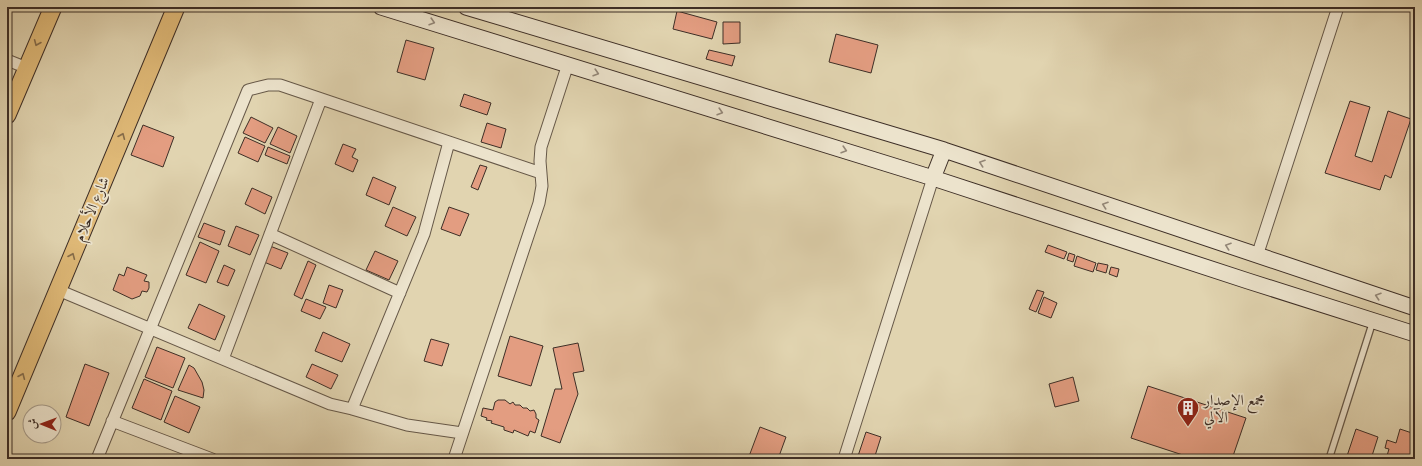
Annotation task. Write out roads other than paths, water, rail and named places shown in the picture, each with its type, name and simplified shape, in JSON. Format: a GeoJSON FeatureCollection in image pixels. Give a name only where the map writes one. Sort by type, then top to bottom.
{"type":"FeatureCollection","features":[{"type":"Feature","properties":{"kind":"main road"},"geometry":{"type":"LineString","coordinates":[[7,115],[53,7]]}},
{"type":"Feature","properties":{"kind":"main road"},"geometry":{"type":"LineString","coordinates":[[381,7],[933,178],[1415,334]]}},
{"type":"Feature","properties":{"kind":"main road"},"geometry":{"type":"LineString","coordinates":[[466,7],[944,150],[1415,308]]}},
{"type":"Feature","properties":{"kind":"main road","name":"شارع الأحلام"},"geometry":{"type":"LineString","coordinates":[[7,412],[176,10]]}},
{"type":"Feature","properties":{"kind":"main road"},"geometry":{"type":"LineString","coordinates":[[477,36],[485,13]]}},
{"type":"Feature","properties":{"kind":"main road"},"geometry":{"type":"LineString","coordinates":[[933,178],[944,150]]}},
{"type":"Feature","properties":{"kind":"street"},"geometry":{"type":"LineString","coordinates":[[1257,256],[1338,7]]}},
{"type":"Feature","properties":{"kind":"street"},"geometry":{"type":"LineString","coordinates":[[7,60],[27,68]]}},
{"type":"Feature","properties":{"kind":"street"},"geometry":{"type":"LineString","coordinates":[[454,459],[539,203],[542,186],[540,161],[541,147],[568,64]]}},
{"type":"Feature","properties":{"kind":"street"},"geometry":{"type":"LineString","coordinates":[[97,459],[248,90],[268,85],[280,85],[541,173]]}},
{"type":"Feature","properties":{"kind":"street"},"geometry":{"type":"LineString","coordinates":[[223,359],[321,99]]}},
{"type":"Feature","properties":{"kind":"street"},"geometry":{"type":"LineString","coordinates":[[352,409],[424,234],[449,142]]}},
{"type":"Feature","properties":{"kind":"street"},"geometry":{"type":"LineString","coordinates":[[844,459],[933,178]]}},
{"type":"Feature","properties":{"kind":"street"},"geometry":{"type":"LineString","coordinates":[[270,234],[400,293]]}},
{"type":"Feature","properties":{"kind":"street"},"geometry":{"type":"LineString","coordinates":[[58,290],[330,404],[407,425],[462,434]]}},
{"type":"Feature","properties":{"kind":"street"},"geometry":{"type":"LineString","coordinates":[[112,420],[212,459]]}},
{"type":"Feature","properties":{"kind":"lane"},"geometry":{"type":"LineString","coordinates":[[1329,459],[1373,320]]}},
{"type":"Feature","properties":{"kind":"place","name":"مجمع الإصدار الآلي"},"geometry":{"type":"Point","coordinates":[1188,428]}}]}
